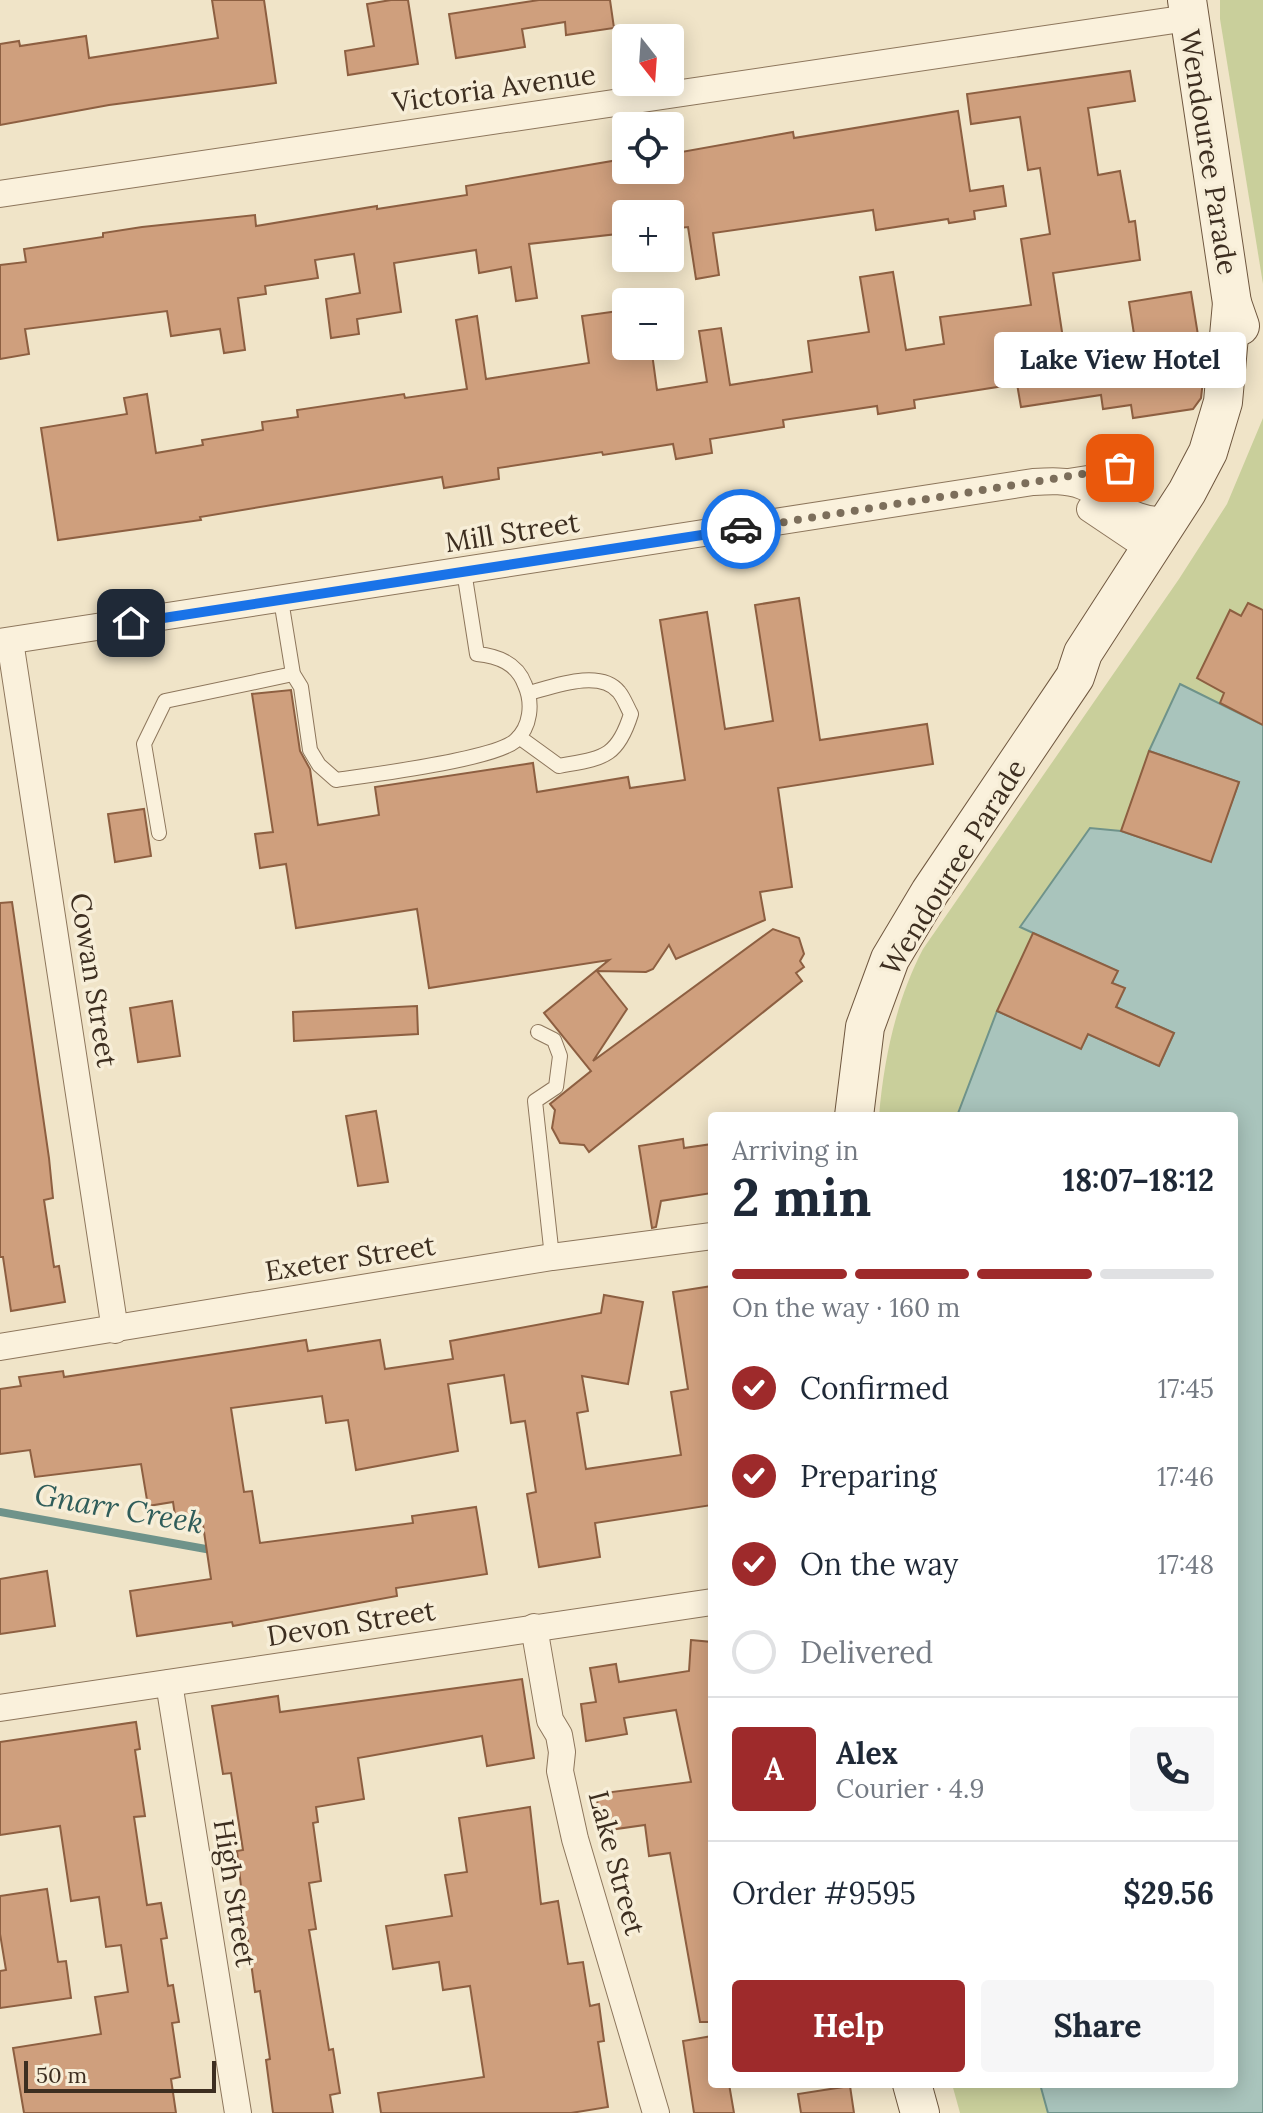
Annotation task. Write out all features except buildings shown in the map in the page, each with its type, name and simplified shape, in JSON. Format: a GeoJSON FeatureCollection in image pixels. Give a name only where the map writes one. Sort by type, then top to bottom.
{"type":"FeatureCollection","features":[{"type":"Feature","properties":{"kind":"street","name":"Victoria Avenue"},"geometry":{"type":"LineString","coordinates":[[0,194],[1187,9]]}},
{"type":"Feature","properties":{"kind":"street","name":"Wendouree Parade"},"geometry":{"type":"LineString","coordinates":[[854,1112],[865,1027],[890,959],[930,892],[1075,677],[1083,653],[1165,538],[1199,471],[1218,424],[1232,303],[1187,9]]}},
{"type":"Feature","properties":{"kind":"street"},"geometry":{"type":"LineString","coordinates":[[1033,482],[1165,538]]}},
{"type":"Feature","properties":{"kind":"street","name":"Mill Street"},"geometry":{"type":"LineString","coordinates":[[5,642],[1033,482]]}},
{"type":"Feature","properties":{"kind":"street","name":"Cowan Street"},"geometry":{"type":"LineString","coordinates":[[5,642],[115,1330]]}},
{"type":"Feature","properties":{"kind":"street","name":"Exeter Street"},"geometry":{"type":"LineString","coordinates":[[0,1347],[552,1257],[708,1237]]}},
{"type":"Feature","properties":{"kind":"street","name":"Devon Street"},"geometry":{"type":"LineString","coordinates":[[0,1708],[708,1603]]}},
{"type":"Feature","properties":{"kind":"street","name":"Lake Street"},"geometry":{"type":"LineString","coordinates":[[534,1627],[550,1720],[559,1735],[562,1752],[560,1771],[575,1839],[656,2113]]}},
{"type":"Feature","properties":{"kind":"street","name":"High Street"},"geometry":{"type":"LineString","coordinates":[[169,1683],[238,2113]]}},
{"type":"Feature","properties":{"kind":"street"},"geometry":{"type":"LineString","coordinates":[[913,2088],[920,2113]]}},
{"type":"Feature","properties":{"kind":"lane"},"geometry":{"type":"LineString","coordinates":[[1033,482],[1120,468]]}},
{"type":"Feature","properties":{"kind":"lane"},"geometry":{"type":"LineString","coordinates":[[281,600],[293,674],[301,687],[310,750],[319,765],[336,780],[473,756],[511,744],[519,737],[530,711],[529,693],[517,669],[491,655],[477,654],[464,571]]}},
{"type":"Feature","properties":{"kind":"lane"},"geometry":{"type":"LineString","coordinates":[[159,833],[144,744],[165,701],[293,674]]}},
{"type":"Feature","properties":{"kind":"lane"},"geometry":{"type":"LineString","coordinates":[[519,737],[559,766],[601,758],[623,740],[631,714],[618,690],[598,681],[565,683],[529,693]]}},
{"type":"Feature","properties":{"kind":"lane"},"geometry":{"type":"LineString","coordinates":[[538,1032],[554,1040],[560,1056],[556,1087],[535,1101],[552,1257]]}},
{"type":"Feature","properties":{"kind":"green space"},"geometry":{"type":"Polygon","coordinates":[[[1220,0],[1263,0],[1263,284],[1220,19],[1220,0]]]}},
{"type":"Feature","properties":{"kind":"green space"},"geometry":{"type":"Polygon","coordinates":[[[1263,418],[1263,725],[1180,685],[1149,751],[1239,782],[1211,862],[1121,831],[1033,933],[1118,971],[1125,988],[1117,1007],[1174,1033],[1159,1066],[1088,1034],[1081,1049],[998,1011],[959,1112],[879,1112],[893,1030],[905,989],[923,949],[1179,579],[1227,504],[1263,418]]]}},
{"type":"Feature","properties":{"kind":"green space"},"geometry":{"type":"Polygon","coordinates":[[[953,2088],[1041,2088],[1048,2113],[960,2113],[953,2088]]]}},
{"type":"Feature","properties":{"kind":"water"},"geometry":{"type":"Polygon","coordinates":[[[1180,684],[1263,725],[1263,2113],[1048,2113],[1041,2088],[1238,2088],[1238,1112],[959,1112],[997,1011],[1081,1048],[1088,1034],[1159,1066],[1174,1033],[1116,1007],[1124,988],[1112,983],[1117,971],[1020,927],[1090,828],[1121,831],[1210,861],[1239,782],[1149,751],[1180,684]]]}},
{"type":"Feature","properties":{"kind":"waterway","name":"Gnarr Creek"},"geometry":{"type":"LineString","coordinates":[[0,1512],[217,1551]]}},
{"type":"Feature","properties":{"kind":"way so far"},"geometry":{"type":"LineString","coordinates":[[741,529],[1120,468]]}},
{"type":"Feature","properties":{"kind":"place","name":"Lake View Hotel"},"geometry":{"type":"Point","coordinates":[1120,468]}},
{"type":"Feature","properties":{"kind":"route"},"geometry":{"type":"LineString","coordinates":[[131,623],[741,529]]}}]}
